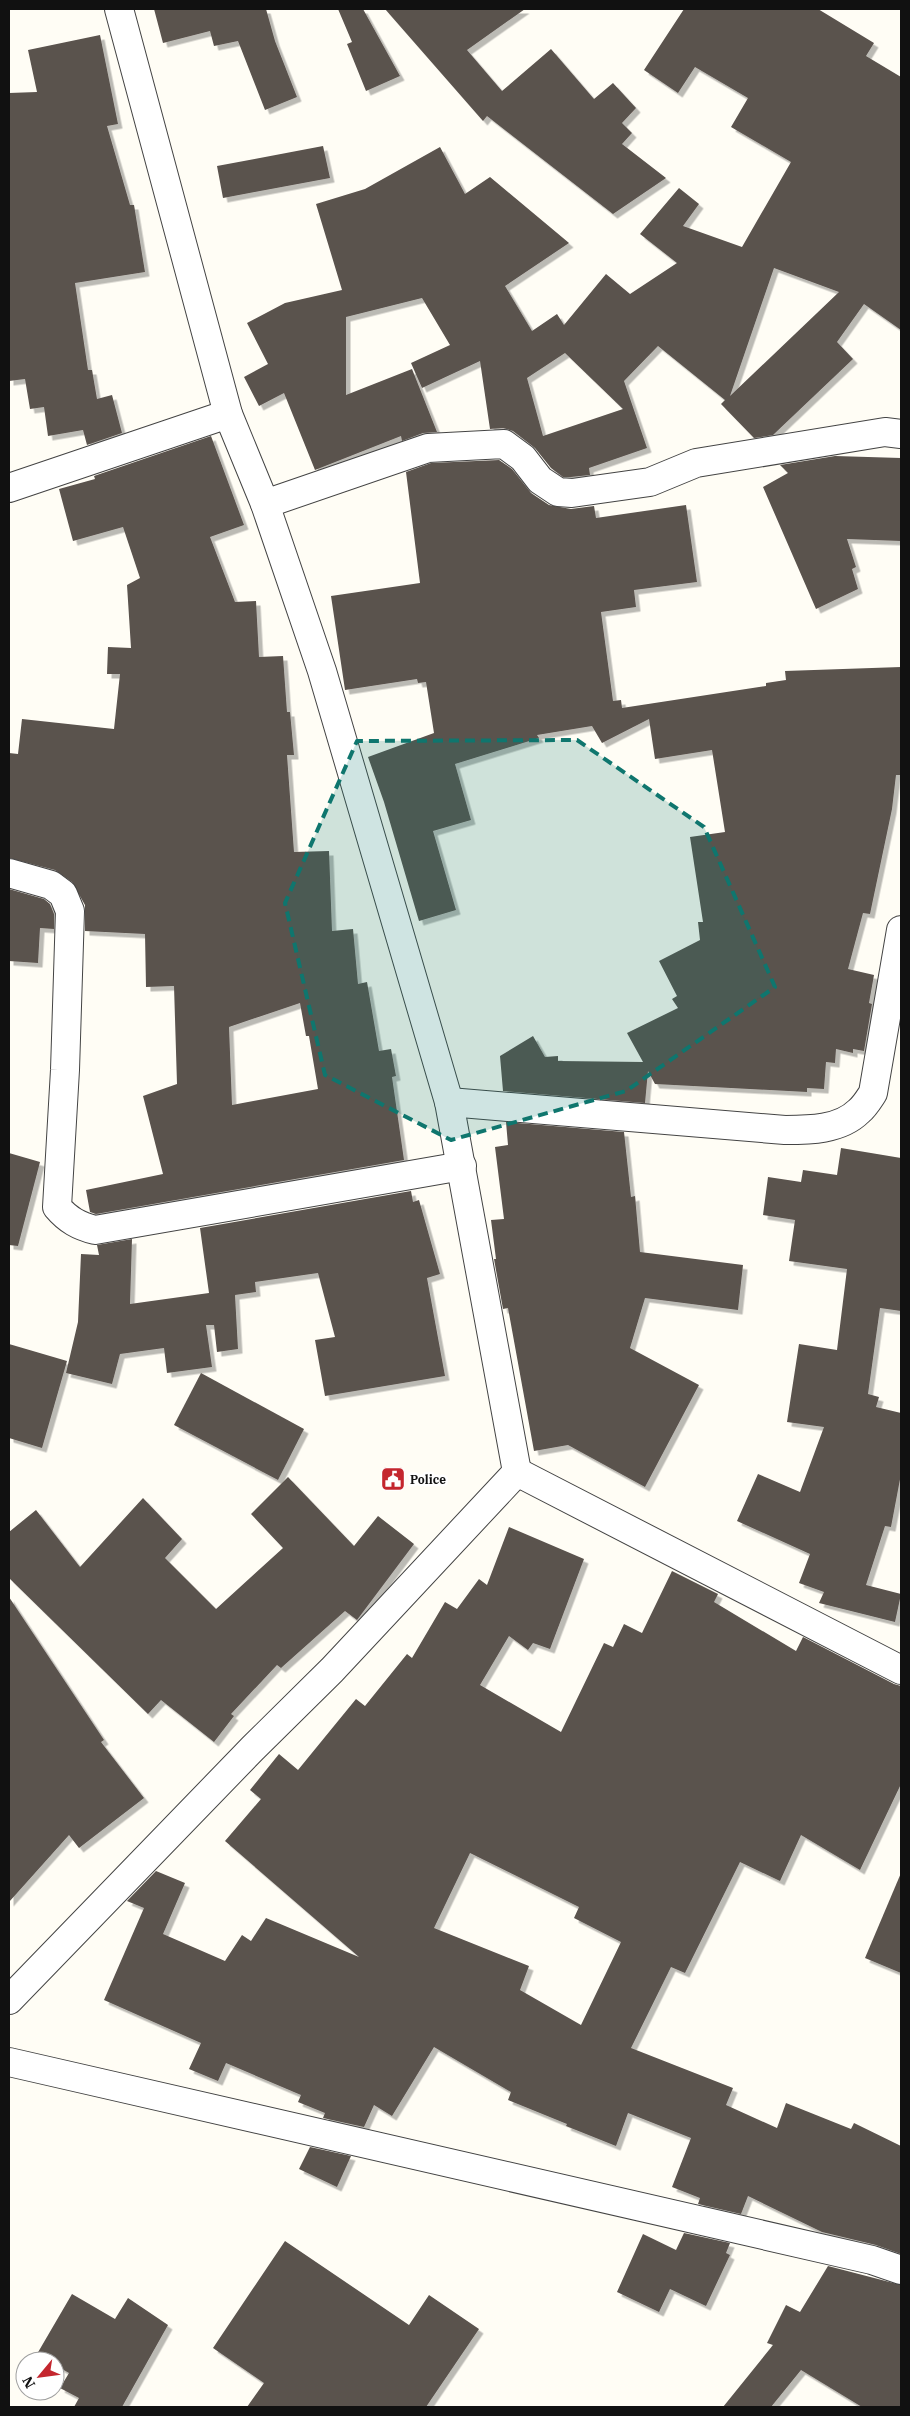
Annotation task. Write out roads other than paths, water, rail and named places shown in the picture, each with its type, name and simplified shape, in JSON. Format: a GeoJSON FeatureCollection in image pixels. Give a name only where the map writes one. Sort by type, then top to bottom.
{"type":"FeatureCollection","features":[{"type":"Feature","properties":{"kind":"street"},"geometry":{"type":"LineString","coordinates":[[118,9],[228,414],[264,504],[322,672],[448,1102],[462,1166],[517,1472]]}},
{"type":"Feature","properties":{"kind":"street"},"geometry":{"type":"LineString","coordinates":[[9,488],[228,414]]}},
{"type":"Feature","properties":{"kind":"street"},"geometry":{"type":"LineString","coordinates":[[264,504],[428,448],[504,444],[523,458],[540,480],[558,492],[572,493],[650,482],[696,463],[885,432],[901,434]]}},
{"type":"Feature","properties":{"kind":"street"},"geometry":{"type":"LineString","coordinates":[[9,873],[51,885],[63,894],[70,911],[65,1070],[57,1207],[65,1216],[81,1226],[95,1230],[462,1166]]}},
{"type":"Feature","properties":{"kind":"street"},"geometry":{"type":"LineString","coordinates":[[448,1102],[785,1130],[817,1129],[840,1123],[859,1112],[874,1093],[901,930]]}},
{"type":"Feature","properties":{"kind":"street"},"geometry":{"type":"LineString","coordinates":[[517,1472],[901,1670]]}},
{"type":"Feature","properties":{"kind":"street"},"geometry":{"type":"LineString","coordinates":[[9,2000],[332,1670],[517,1472]]}},
{"type":"Feature","properties":{"kind":"street"},"geometry":{"type":"LineString","coordinates":[[9,2062],[862,2257],[901,2270]]}},
{"type":"Feature","properties":{"kind":"place","name":"Police"},"geometry":{"type":"Point","coordinates":[393,1479]}}]}
